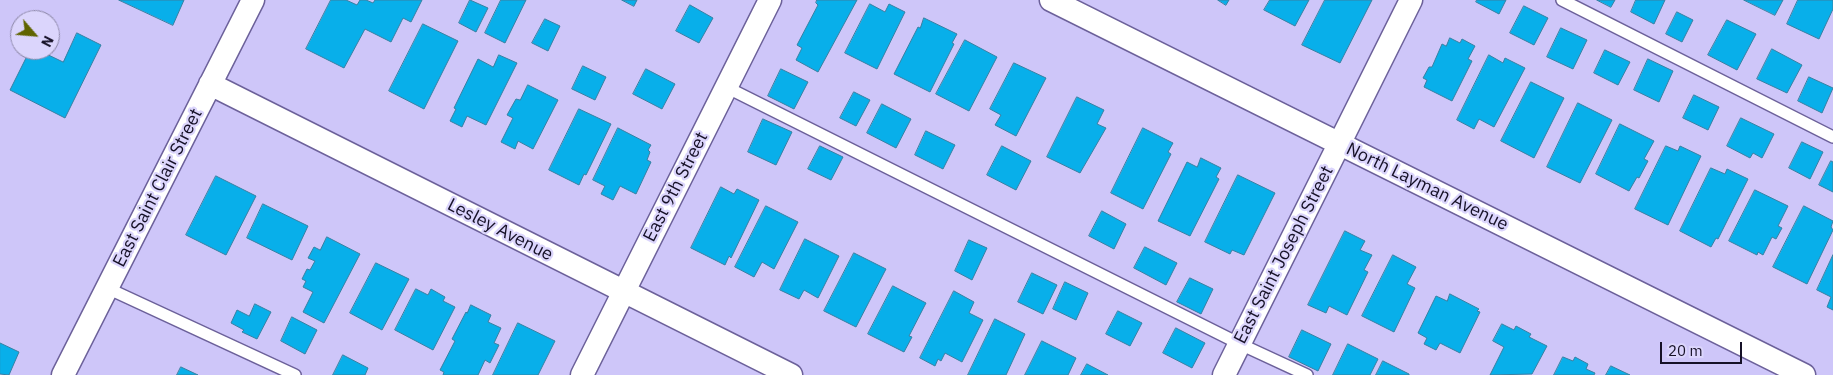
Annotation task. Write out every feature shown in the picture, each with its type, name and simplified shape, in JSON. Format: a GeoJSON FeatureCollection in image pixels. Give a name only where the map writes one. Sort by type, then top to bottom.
{"type":"FeatureCollection","features":[{"type":"Feature","properties":{"kind":"street","name":"East Saint Clair Street"},"geometry":{"type":"LineString","coordinates":[[63,375],[253,0]]}},
{"type":"Feature","properties":{"kind":"street","name":"East 9th Street"},"geometry":{"type":"LineString","coordinates":[[582,375],[770,0]]}},
{"type":"Feature","properties":{"kind":"street","name":"North Layman Avenue"},"geometry":{"type":"LineString","coordinates":[[1051,0],[1804,375]]}},
{"type":"Feature","properties":{"kind":"street","name":"East Saint Joseph Street"},"geometry":{"type":"LineString","coordinates":[[1224,375],[1411,0]]}},
{"type":"Feature","properties":{"kind":"street","name":"Lesley Avenue"},"geometry":{"type":"LineString","coordinates":[[210,84],[791,375]]}},
{"type":"Feature","properties":{"kind":"lane"},"geometry":{"type":"LineString","coordinates":[[1562,0],[1833,137]]}},
{"type":"Feature","properties":{"kind":"lane"},"geometry":{"type":"LineString","coordinates":[[726,87],[1240,344],[1307,375]]}},
{"type":"Feature","properties":{"kind":"lane"},"geometry":{"type":"LineString","coordinates":[[107,288],[294,375]]}},
{"type":"Feature","properties":{"kind":"building"},"geometry":{"type":"Polygon","coordinates":[[[119,0],[184,0],[173,25],[119,0]]]}},
{"type":"Feature","properties":{"kind":"building"},"geometry":{"type":"Polygon","coordinates":[[[331,0],[346,0],[357,5],[360,0],[373,3],[375,0],[422,0],[411,22],[403,18],[391,42],[365,29],[344,68],[306,49],[331,0]]]}},
{"type":"Feature","properties":{"kind":"building"},"geometry":{"type":"Polygon","coordinates":[[[470,0],[488,8],[476,32],[459,23],[470,0]]]}},
{"type":"Feature","properties":{"kind":"building"},"geometry":{"type":"Polygon","coordinates":[[[501,0],[526,0],[505,43],[485,33],[501,0]]]}},
{"type":"Feature","properties":{"kind":"building"},"geometry":{"type":"Polygon","coordinates":[[[622,0],[637,0],[634,6],[622,0]]]}},
{"type":"Feature","properties":{"kind":"building"},"geometry":{"type":"Polygon","coordinates":[[[817,0],[857,0],[818,72],[796,60],[802,48],[797,45],[818,5],[816,3],[817,0]]]}},
{"type":"Feature","properties":{"kind":"building"},"geometry":{"type":"Polygon","coordinates":[[[1218,0],[1229,0],[1226,5],[1218,0]]]}},
{"type":"Feature","properties":{"kind":"building"},"geometry":{"type":"Polygon","coordinates":[[[1270,0],[1309,0],[1295,26],[1264,10],[1270,0]]]}},
{"type":"Feature","properties":{"kind":"building"},"geometry":{"type":"Polygon","coordinates":[[[1325,0],[1372,0],[1340,63],[1302,45],[1325,0]]]}},
{"type":"Feature","properties":{"kind":"building"},"geometry":{"type":"Polygon","coordinates":[[[1477,0],[1506,0],[1499,14],[1476,2],[1477,0]]]}},
{"type":"Feature","properties":{"kind":"building"},"geometry":{"type":"Polygon","coordinates":[[[1597,0],[1615,0],[1611,7],[1597,0]]]}},
{"type":"Feature","properties":{"kind":"building"},"geometry":{"type":"Polygon","coordinates":[[[1636,0],[1665,0],[1654,24],[1631,12],[1636,0]]]}},
{"type":"Feature","properties":{"kind":"building"},"geometry":{"type":"Polygon","coordinates":[[[1744,0],[1783,0],[1775,15],[1744,0]]]}},
{"type":"Feature","properties":{"kind":"building"},"geometry":{"type":"Polygon","coordinates":[[[1798,0],[1833,0],[1833,9],[1819,39],[1787,24],[1798,0]]]}},
{"type":"Feature","properties":{"kind":"building"},"geometry":{"type":"Polygon","coordinates":[[[870,4],[885,12],[889,4],[905,12],[877,69],[845,53],[870,4]]]}},
{"type":"Feature","properties":{"kind":"building"},"geometry":{"type":"Polygon","coordinates":[[[690,5],[713,18],[699,43],[676,31],[690,5]]]}},
{"type":"Feature","properties":{"kind":"building"},"geometry":{"type":"Polygon","coordinates":[[[1524,6],[1548,18],[1534,45],[1510,33],[1524,6]]]}},
{"type":"Feature","properties":{"kind":"building"},"geometry":{"type":"Polygon","coordinates":[[[1677,12],[1693,20],[1682,42],[1666,34],[1677,12]]]}},
{"type":"Feature","properties":{"kind":"building"},"geometry":{"type":"Polygon","coordinates":[[[924,18],[957,34],[952,43],[954,44],[930,92],[894,74],[924,18]]]}},
{"type":"Feature","properties":{"kind":"building"},"geometry":{"type":"Polygon","coordinates":[[[545,19],[560,26],[548,51],[532,43],[545,19]]]}},
{"type":"Feature","properties":{"kind":"building"},"geometry":{"type":"Polygon","coordinates":[[[1727,20],[1756,34],[1737,70],[1708,55],[1727,20]]]}},
{"type":"Feature","properties":{"kind":"building"},"geometry":{"type":"Polygon","coordinates":[[[423,24],[458,41],[424,109],[389,91],[423,24]]]}},
{"type":"Feature","properties":{"kind":"building"},"geometry":{"type":"Polygon","coordinates":[[[1561,28],[1587,40],[1573,69],[1547,57],[1561,28]]]}},
{"type":"Feature","properties":{"kind":"building"},"geometry":{"type":"Polygon","coordinates":[[[77,33],[101,45],[65,118],[10,90],[25,60],[59,60],[63,62],[77,33]]]}},
{"type":"Feature","properties":{"kind":"building"},"geometry":{"type":"Polygon","coordinates":[[[1450,38],[1460,43],[1462,39],[1475,46],[1468,59],[1472,61],[1452,101],[1424,87],[1427,80],[1423,78],[1429,67],[1432,67],[1442,44],[1446,46],[1450,38]]]}},
{"type":"Feature","properties":{"kind":"building"},"geometry":{"type":"Polygon","coordinates":[[[965,40],[997,57],[969,111],[936,94],[965,40]]]}},
{"type":"Feature","properties":{"kind":"building"},"geometry":{"type":"Polygon","coordinates":[[[1772,49],[1802,65],[1787,93],[1757,79],[1772,49]]]}},
{"type":"Feature","properties":{"kind":"building"},"geometry":{"type":"Polygon","coordinates":[[[1605,50],[1630,62],[1618,85],[1594,73],[1605,50]]]}},
{"type":"Feature","properties":{"kind":"building"},"geometry":{"type":"Polygon","coordinates":[[[499,55],[517,63],[486,125],[467,116],[462,127],[450,121],[456,109],[454,108],[478,59],[493,67],[499,55]]]}},
{"type":"Feature","properties":{"kind":"building"},"geometry":{"type":"Polygon","coordinates":[[[1489,55],[1503,63],[1505,58],[1525,68],[1494,127],[1479,119],[1474,129],[1457,120],[1489,55]]]}},
{"type":"Feature","properties":{"kind":"building"},"geometry":{"type":"Polygon","coordinates":[[[1648,59],[1673,71],[1659,102],[1634,90],[1648,59]]]}},
{"type":"Feature","properties":{"kind":"building"},"geometry":{"type":"Polygon","coordinates":[[[1014,63],[1046,78],[1016,136],[995,125],[1001,115],[990,109],[1014,63]]]}},
{"type":"Feature","properties":{"kind":"building"},"geometry":{"type":"Polygon","coordinates":[[[583,66],[606,77],[595,100],[572,89],[583,66]]]}},
{"type":"Feature","properties":{"kind":"building"},"geometry":{"type":"Polygon","coordinates":[[[646,69],[675,84],[662,109],[633,94],[646,69]]]}},
{"type":"Feature","properties":{"kind":"building"},"geometry":{"type":"Polygon","coordinates":[[[781,69],[808,82],[794,109],[768,96],[781,69]]]}},
{"type":"Feature","properties":{"kind":"building"},"geometry":{"type":"Polygon","coordinates":[[[1809,77],[1833,88],[1822,113],[1798,101],[1809,77]]]}},
{"type":"Feature","properties":{"kind":"building"},"geometry":{"type":"Polygon","coordinates":[[[1531,82],[1564,98],[1534,158],[1501,141],[1531,82]]]}},
{"type":"Feature","properties":{"kind":"building"},"geometry":{"type":"Polygon","coordinates":[[[528,85],[558,100],[533,149],[518,141],[515,149],[501,142],[513,118],[507,115],[516,99],[520,100],[528,85]]]}},
{"type":"Feature","properties":{"kind":"building"},"geometry":{"type":"Polygon","coordinates":[[[854,92],[870,100],[856,126],[840,118],[854,92]]]}},
{"type":"Feature","properties":{"kind":"building"},"geometry":{"type":"Polygon","coordinates":[[[1694,95],[1719,107],[1708,130],[1683,118],[1694,95]]]}},
{"type":"Feature","properties":{"kind":"building"},"geometry":{"type":"Polygon","coordinates":[[[1077,97],[1104,110],[1097,124],[1106,128],[1080,173],[1047,157],[1077,97]]]}},
{"type":"Feature","properties":{"kind":"building"},"geometry":{"type":"Polygon","coordinates":[[[1578,103],[1612,120],[1580,183],[1547,167],[1578,103]]]}},
{"type":"Feature","properties":{"kind":"building"},"geometry":{"type":"Polygon","coordinates":[[[882,104],[911,119],[896,148],[867,133],[882,104]]]}},
{"type":"Feature","properties":{"kind":"building"},"geometry":{"type":"Polygon","coordinates":[[[579,109],[611,124],[586,175],[584,174],[579,185],[549,170],[579,109]]]}},
{"type":"Feature","properties":{"kind":"building"},"geometry":{"type":"Polygon","coordinates":[[[1741,118],[1774,134],[1762,158],[1753,153],[1750,158],[1727,146],[1741,118]]]}},
{"type":"Feature","properties":{"kind":"building"},"geometry":{"type":"Polygon","coordinates":[[[763,119],[792,132],[776,165],[748,152],[763,119]]]}},
{"type":"Feature","properties":{"kind":"building"},"geometry":{"type":"Polygon","coordinates":[[[1620,124],[1654,141],[1644,159],[1648,161],[1629,191],[1596,174],[1620,124]]]}},
{"type":"Feature","properties":{"kind":"building"},"geometry":{"type":"Polygon","coordinates":[[[618,128],[651,145],[648,150],[650,152],[647,160],[651,162],[636,194],[620,186],[613,200],[601,194],[605,186],[593,180],[618,128]]]}},
{"type":"Feature","properties":{"kind":"building"},"geometry":{"type":"Polygon","coordinates":[[[1143,128],[1173,143],[1168,152],[1171,154],[1143,209],[1111,193],[1143,128]]]}},
{"type":"Feature","properties":{"kind":"building"},"geometry":{"type":"Polygon","coordinates":[[[926,131],[955,145],[943,169],[915,155],[926,131]]]}},
{"type":"Feature","properties":{"kind":"building"},"geometry":{"type":"Polygon","coordinates":[[[1802,142],[1823,152],[1810,179],[1789,168],[1802,142]]]}},
{"type":"Feature","properties":{"kind":"building"},"geometry":{"type":"Polygon","coordinates":[[[820,146],[843,157],[831,180],[808,169],[820,146]]]}},
{"type":"Feature","properties":{"kind":"building"},"geometry":{"type":"Polygon","coordinates":[[[1002,146],[1031,161],[1016,190],[987,175],[1002,146]]]}},
{"type":"Feature","properties":{"kind":"building"},"geometry":{"type":"Polygon","coordinates":[[[1666,146],[1678,151],[1680,146],[1701,156],[1668,225],[1635,209],[1666,146]]]}},
{"type":"Feature","properties":{"kind":"building"},"geometry":{"type":"Polygon","coordinates":[[[1201,158],[1221,168],[1216,177],[1219,179],[1190,236],[1158,221],[1187,162],[1197,167],[1201,158]]]}},
{"type":"Feature","properties":{"kind":"building"},"geometry":{"type":"Polygon","coordinates":[[[1831,161],[1833,162],[1833,192],[1819,185],[1831,161]]]}},
{"type":"Feature","properties":{"kind":"building"},"geometry":{"type":"Polygon","coordinates":[[[1711,168],[1725,174],[1727,169],[1748,179],[1718,239],[1716,238],[1711,247],[1680,231],[1711,168]]]}},
{"type":"Feature","properties":{"kind":"building"},"geometry":{"type":"Polygon","coordinates":[[[1238,175],[1275,193],[1244,255],[1232,250],[1230,254],[1205,242],[1238,175]]]}},
{"type":"Feature","properties":{"kind":"building"},"geometry":{"type":"Polygon","coordinates":[[[216,176],[256,196],[226,255],[186,235],[216,176]]]}},
{"type":"Feature","properties":{"kind":"building"},"geometry":{"type":"Polygon","coordinates":[[[721,187],[734,194],[737,189],[759,200],[731,258],[729,256],[725,265],[691,248],[721,187]]]}},
{"type":"Feature","properties":{"kind":"building"},"geometry":{"type":"Polygon","coordinates":[[[1755,190],[1788,206],[1778,226],[1782,228],[1776,239],[1772,237],[1763,255],[1758,252],[1757,255],[1729,241],[1755,190]]]}},
{"type":"Feature","properties":{"kind":"building"},"geometry":{"type":"Polygon","coordinates":[[[263,204],[308,226],[292,260],[247,238],[263,204]]]}},
{"type":"Feature","properties":{"kind":"building"},"geometry":{"type":"Polygon","coordinates":[[[766,206],[798,222],[774,269],[762,262],[754,277],[735,267],[766,206]]]}},
{"type":"Feature","properties":{"kind":"building"},"geometry":{"type":"Polygon","coordinates":[[[1804,206],[1833,221],[1831,227],[1833,230],[1807,284],[1773,267],[1804,206]]]}},
{"type":"Feature","properties":{"kind":"building"},"geometry":{"type":"Polygon","coordinates":[[[1102,211],[1126,224],[1114,249],[1089,236],[1102,211]]]}},
{"type":"Feature","properties":{"kind":"building"},"geometry":{"type":"Polygon","coordinates":[[[1345,231],[1365,241],[1360,250],[1372,255],[1364,270],[1368,272],[1347,315],[1329,306],[1326,313],[1308,305],[1345,231]]]}},
{"type":"Feature","properties":{"kind":"building"},"geometry":{"type":"Polygon","coordinates":[[[327,237],[360,254],[324,323],[303,312],[313,292],[303,287],[306,281],[302,279],[307,269],[310,270],[315,261],[308,258],[314,247],[320,250],[327,237]]]}},
{"type":"Feature","properties":{"kind":"building"},"geometry":{"type":"Polygon","coordinates":[[[805,239],[839,256],[818,298],[804,290],[799,299],[780,290],[805,239]]]}},
{"type":"Feature","properties":{"kind":"building"},"geometry":{"type":"Polygon","coordinates":[[[969,240],[987,248],[972,280],[955,271],[969,240]]]}},
{"type":"Feature","properties":{"kind":"building"},"geometry":{"type":"Polygon","coordinates":[[[1145,247],[1177,263],[1166,285],[1134,268],[1145,247]]]}},
{"type":"Feature","properties":{"kind":"building"},"geometry":{"type":"Polygon","coordinates":[[[854,253],[886,269],[856,327],[824,311],[854,253]]]}},
{"type":"Feature","properties":{"kind":"building"},"geometry":{"type":"Polygon","coordinates":[[[1393,255],[1416,267],[1407,284],[1415,288],[1394,332],[1362,316],[1393,255]]]}},
{"type":"Feature","properties":{"kind":"building"},"geometry":{"type":"Polygon","coordinates":[[[1833,255],[1833,310],[1827,307],[1831,297],[1817,290],[1833,255]]]}},
{"type":"Feature","properties":{"kind":"building"},"geometry":{"type":"Polygon","coordinates":[[[376,263],[409,279],[382,330],[350,313],[376,263]]]}},
{"type":"Feature","properties":{"kind":"building"},"geometry":{"type":"Polygon","coordinates":[[[1032,273],[1057,285],[1043,314],[1018,302],[1032,273]]]}},
{"type":"Feature","properties":{"kind":"building"},"geometry":{"type":"Polygon","coordinates":[[[1190,278],[1213,289],[1201,314],[1177,302],[1190,278]]]}},
{"type":"Feature","properties":{"kind":"building"},"geometry":{"type":"Polygon","coordinates":[[[1065,282],[1088,293],[1076,320],[1053,309],[1065,282]]]}},
{"type":"Feature","properties":{"kind":"building"},"geometry":{"type":"Polygon","coordinates":[[[893,286],[926,303],[909,336],[912,337],[904,352],[868,334],[893,286]]]}},
{"type":"Feature","properties":{"kind":"building"},"geometry":{"type":"Polygon","coordinates":[[[416,289],[428,295],[431,289],[445,297],[443,301],[455,307],[433,350],[395,330],[416,289]]]}},
{"type":"Feature","properties":{"kind":"building"},"geometry":{"type":"Polygon","coordinates":[[[954,291],[974,302],[969,313],[983,320],[962,362],[945,353],[941,361],[938,359],[935,366],[920,358],[954,291]]]}},
{"type":"Feature","properties":{"kind":"building"},"geometry":{"type":"Polygon","coordinates":[[[1450,294],[1479,309],[1477,311],[1480,312],[1460,353],[1440,343],[1436,350],[1424,344],[1427,338],[1418,333],[1436,296],[1447,301],[1450,294]]]}},
{"type":"Feature","properties":{"kind":"building"},"geometry":{"type":"Polygon","coordinates":[[[255,304],[271,312],[257,339],[242,332],[244,330],[231,323],[237,310],[249,316],[255,304]]]}},
{"type":"Feature","properties":{"kind":"building"},"geometry":{"type":"Polygon","coordinates":[[[471,305],[491,315],[488,322],[501,328],[494,343],[499,345],[490,363],[485,360],[478,375],[443,375],[444,372],[440,370],[455,341],[452,339],[471,305]]]}},
{"type":"Feature","properties":{"kind":"building"},"geometry":{"type":"Polygon","coordinates":[[[1118,311],[1142,323],[1130,346],[1106,334],[1118,311]]]}},
{"type":"Feature","properties":{"kind":"building"},"geometry":{"type":"Polygon","coordinates":[[[292,317],[317,330],[305,354],[281,341],[292,317]]]}},
{"type":"Feature","properties":{"kind":"building"},"geometry":{"type":"Polygon","coordinates":[[[995,319],[1025,334],[1006,375],[968,375],[995,319]]]}},
{"type":"Feature","properties":{"kind":"building"},"geometry":{"type":"Polygon","coordinates":[[[518,323],[555,341],[538,375],[493,375],[518,323]]]}},
{"type":"Feature","properties":{"kind":"building"},"geometry":{"type":"Polygon","coordinates":[[[1502,324],[1514,330],[1516,326],[1531,334],[1529,337],[1547,346],[1532,374],[1490,375],[1504,347],[1493,341],[1502,324]]]}},
{"type":"Feature","properties":{"kind":"building"},"geometry":{"type":"Polygon","coordinates":[[[1176,328],[1205,343],[1192,368],[1163,353],[1176,328]]]}},
{"type":"Feature","properties":{"kind":"building"},"geometry":{"type":"Polygon","coordinates":[[[1302,330],[1331,344],[1318,371],[1289,357],[1302,330]]]}},
{"type":"Feature","properties":{"kind":"building"},"geometry":{"type":"Polygon","coordinates":[[[1042,341],[1076,358],[1068,375],[1025,375],[1042,341]]]}},
{"type":"Feature","properties":{"kind":"building"},"geometry":{"type":"Polygon","coordinates":[[[0,343],[19,352],[9,375],[0,374],[0,343]]]}},
{"type":"Feature","properties":{"kind":"building"},"geometry":{"type":"Polygon","coordinates":[[[1348,344],[1378,359],[1370,375],[1333,375],[1348,344]]]}},
{"type":"Feature","properties":{"kind":"building"},"geometry":{"type":"Polygon","coordinates":[[[343,355],[368,368],[365,375],[333,375],[343,355]]]}},
{"type":"Feature","properties":{"kind":"building"},"geometry":{"type":"Polygon","coordinates":[[[1563,357],[1573,361],[1575,357],[1588,364],[1586,369],[1595,373],[1594,375],[1554,375],[1563,357]]]}},
{"type":"Feature","properties":{"kind":"building"},"geometry":{"type":"Polygon","coordinates":[[[1383,361],[1409,374],[1409,375],[1376,375],[1383,361]]]}},
{"type":"Feature","properties":{"kind":"building"},"geometry":{"type":"Polygon","coordinates":[[[1087,364],[1108,375],[1081,375],[1087,364]]]}},
{"type":"Feature","properties":{"kind":"building"},"geometry":{"type":"Polygon","coordinates":[[[1611,366],[1630,375],[1606,375],[1611,366]]]}},
{"type":"Feature","properties":{"kind":"building"},"geometry":{"type":"Polygon","coordinates":[[[181,367],[198,375],[177,375],[181,367]]]}}]}
